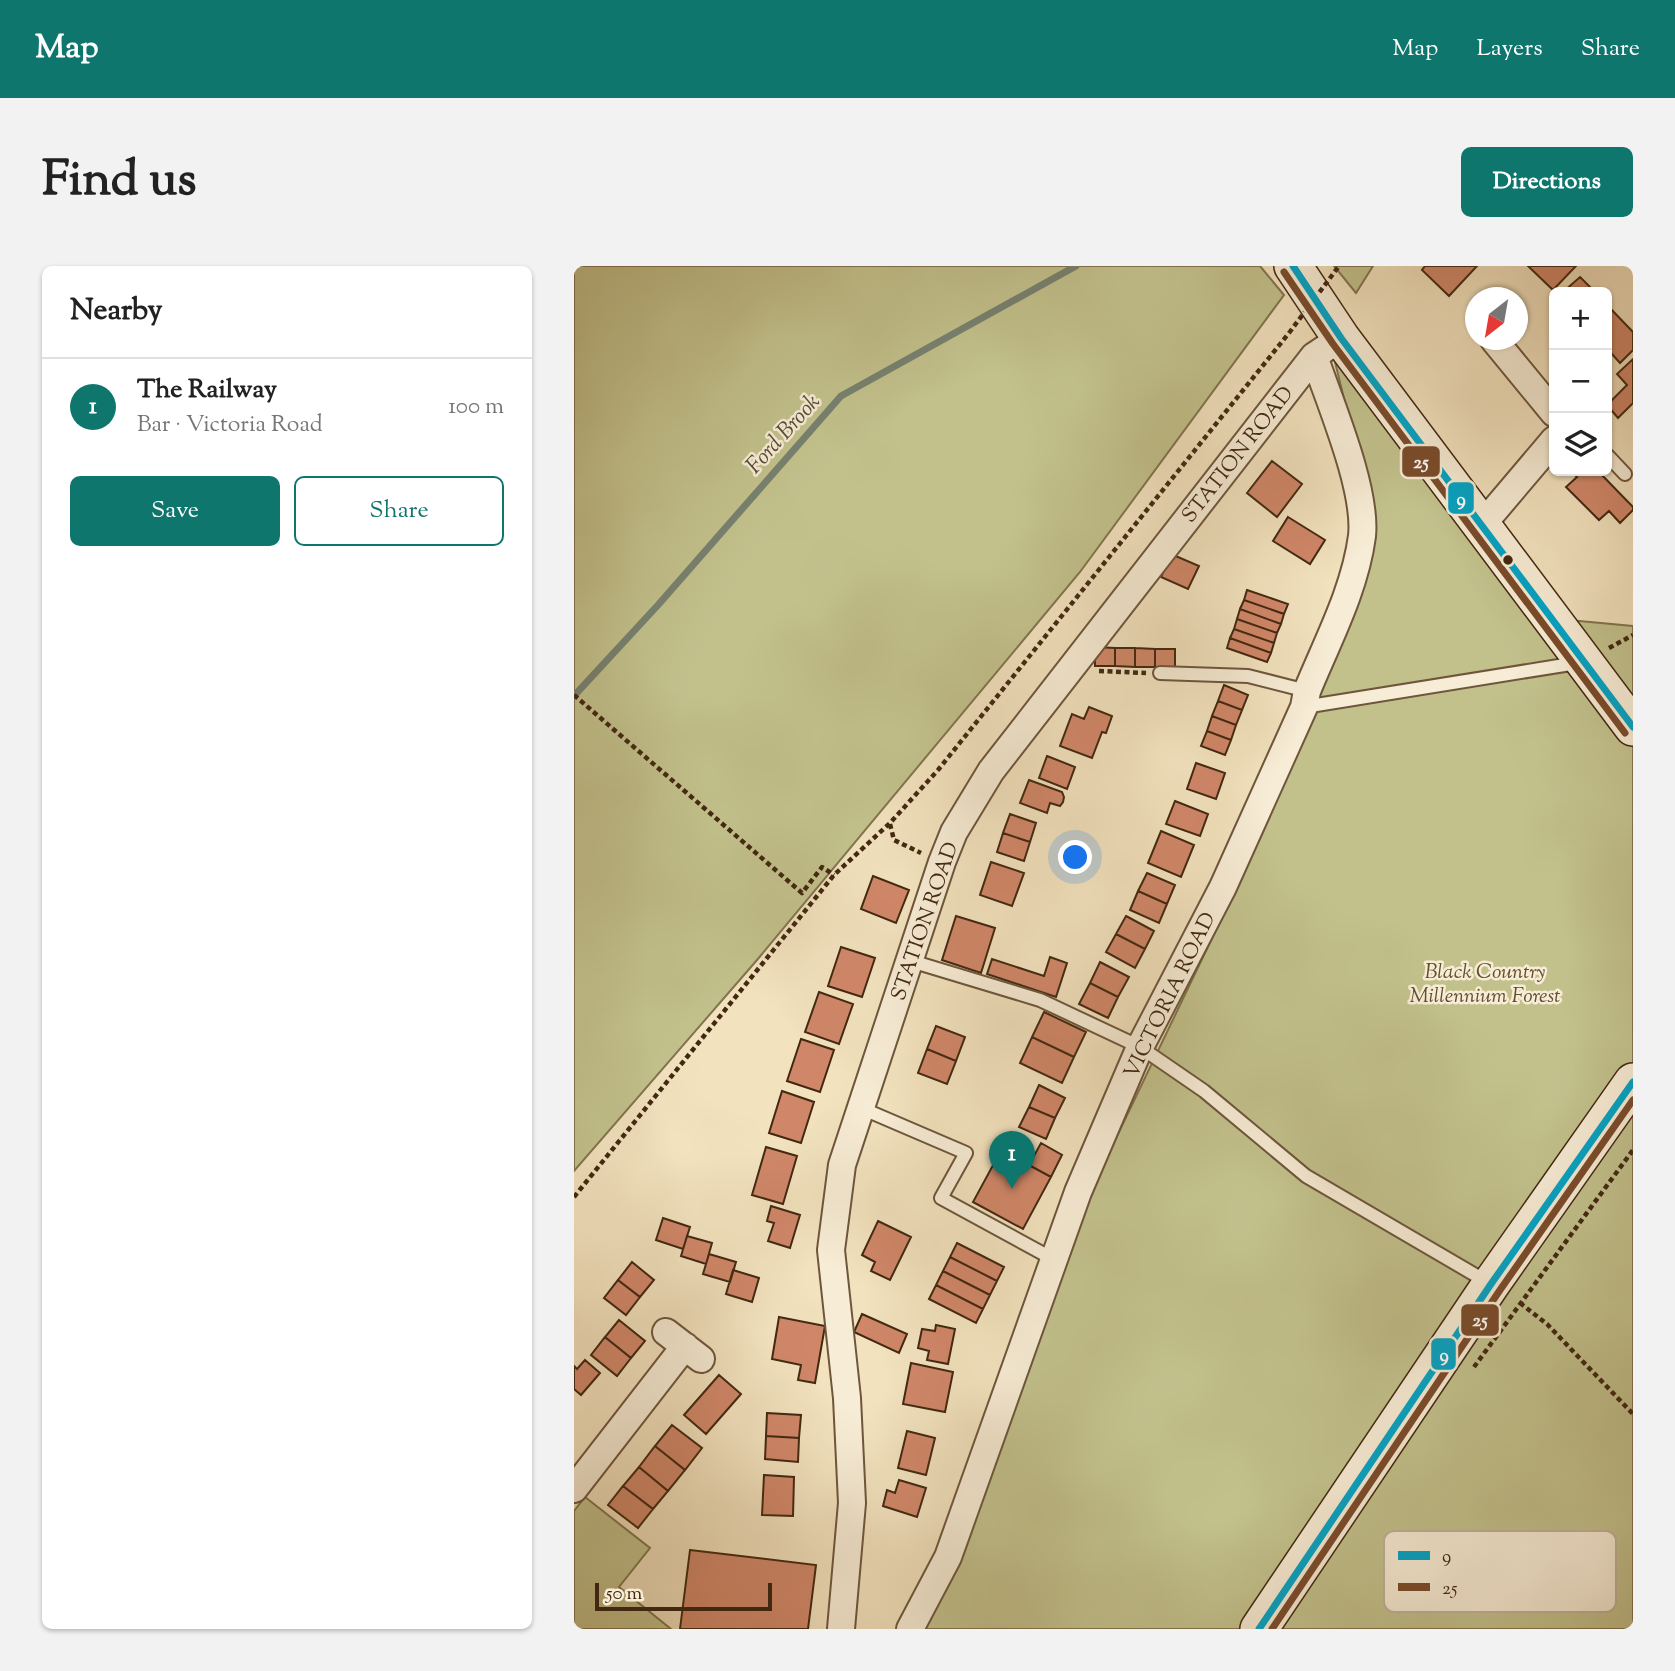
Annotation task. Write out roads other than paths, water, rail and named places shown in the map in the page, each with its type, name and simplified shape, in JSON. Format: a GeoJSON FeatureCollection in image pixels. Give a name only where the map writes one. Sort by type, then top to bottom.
{"type":"FeatureCollection","features":[{"type":"Feature","properties":{"kind":"main road"},"geometry":{"type":"LineString","coordinates":[[1293,266],[1328,347],[1482,525],[1633,727]]}},
{"type":"Feature","properties":{"kind":"main road"},"geometry":{"type":"LineString","coordinates":[[1259,1629],[1505,1294],[1633,1082]]}},
{"type":"Feature","properties":{"kind":"street","name":"STATION ROAD"},"geometry":{"type":"LineString","coordinates":[[841,1629],[852,1503],[847,1398],[831,1250],[842,1165],[942,862],[954,832],[990,771],[1328,347]]}},
{"type":"Feature","properties":{"kind":"street","name":"VICTORIA ROAD"},"geometry":{"type":"LineString","coordinates":[[910,1629],[948,1557],[1053,1259],[1140,1047],[1223,887],[1306,699],[1354,576],[1362,533],[1357,486],[1328,347]]}},
{"type":"Feature","properties":{"kind":"street"},"geometry":{"type":"LineString","coordinates":[[1502,350],[1549,407]]}},
{"type":"Feature","properties":{"kind":"street"},"geometry":{"type":"LineString","coordinates":[[1482,525],[1549,446]]}},
{"type":"Feature","properties":{"kind":"street"},"geometry":{"type":"LineString","coordinates":[[574,1489],[684,1346]]}},
{"type":"Feature","properties":{"kind":"lane"},"geometry":{"type":"LineString","coordinates":[[1612,460],[1625,474]]}},
{"type":"Feature","properties":{"kind":"lane"},"geometry":{"type":"LineString","coordinates":[[1160,673],[1248,676],[1306,699],[1584,661]]}},
{"type":"Feature","properties":{"kind":"lane"},"geometry":{"type":"LineString","coordinates":[[911,961],[1040,1000],[1140,1047],[1204,1091],[1306,1176],[1505,1294]]}},
{"type":"Feature","properties":{"kind":"lane"},"geometry":{"type":"LineString","coordinates":[[861,1108],[966,1153],[941,1198],[1053,1259]]}},
{"type":"Feature","properties":{"kind":"waterway","name":"Ford Brook"},"geometry":{"type":"LineString","coordinates":[[574,696],[658,605],[841,396],[1076,266]]}},
{"type":"Feature","properties":{"kind":"place","name":"The Railway"},"geometry":{"type":"Point","coordinates":[1012,1189]}},
{"type":"Feature","properties":{"kind":"park label","name":"Black Country Millennium Forest"},"geometry":{"type":"Point","coordinates":[1485,983]}}]}
